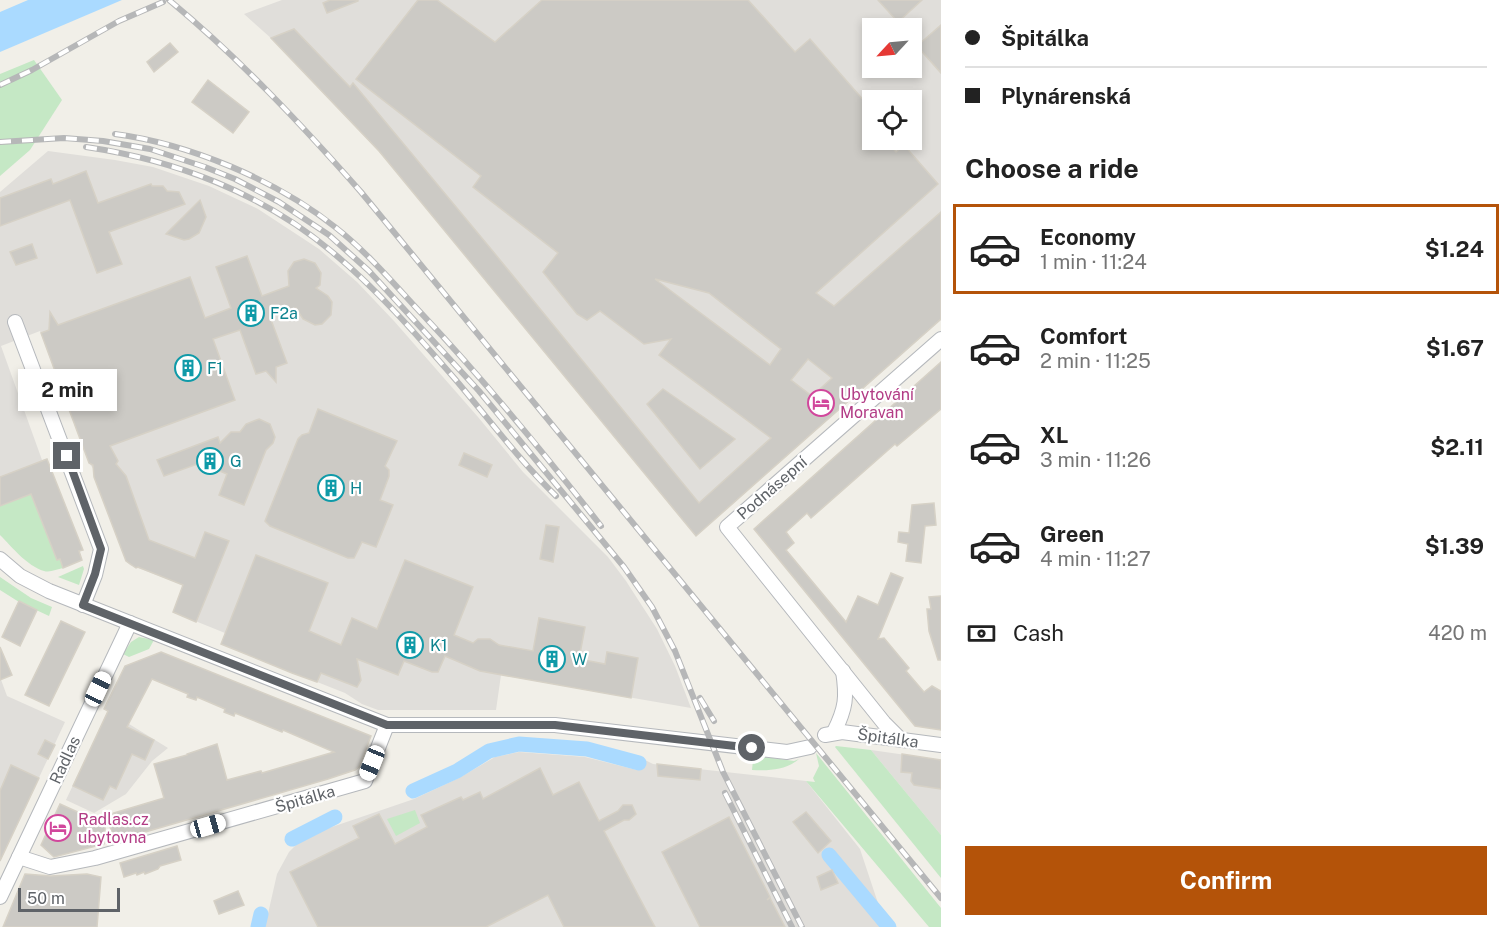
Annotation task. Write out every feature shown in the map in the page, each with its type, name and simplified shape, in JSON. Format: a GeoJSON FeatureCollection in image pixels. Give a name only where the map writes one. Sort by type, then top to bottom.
{"type":"FeatureCollection","features":[{"type":"Feature","properties":{"kind":"street"},"geometry":{"type":"LineString","coordinates":[[15,321],[101,549],[95,574],[83,605]]}},
{"type":"Feature","properties":{"kind":"street","name":"Podnásepní"},"geometry":{"type":"LineString","coordinates":[[901,740],[884,723],[727,527],[941,339]]}},
{"type":"Feature","properties":{"kind":"street"},"geometry":{"type":"LineString","coordinates":[[0,559],[28,581],[83,605],[387,725],[555,725],[787,752],[810,747]]}},
{"type":"Feature","properties":{"kind":"street","name":"Radlas"},"geometry":{"type":"LineString","coordinates":[[0,897],[130,623]]}},
{"type":"Feature","properties":{"kind":"street","name":"Špitálka"},"geometry":{"type":"LineString","coordinates":[[843,669],[847,694],[841,719],[830,734],[941,746]]}},
{"type":"Feature","properties":{"kind":"street","name":"Špitálka"},"geometry":{"type":"LineString","coordinates":[[19,857],[50,867],[95,858],[365,781],[387,725]]}},
{"type":"Feature","properties":{"kind":"shaded area"},"geometry":{"type":"Polygon","coordinates":[[[282,0],[941,0],[941,320],[696,536],[384,157],[272,39],[244,14],[282,0]]]}},
{"type":"Feature","properties":{"kind":"shaded area"},"geometry":{"type":"Polygon","coordinates":[[[48,151],[153,167],[209,186],[258,209],[319,249],[357,282],[394,321],[523,472],[608,557],[657,629],[675,666],[691,708],[501,675],[496,710],[378,710],[362,704],[345,693],[221,644],[225,633],[173,612],[183,585],[130,565],[126,561],[95,471],[89,463],[66,398],[67,393],[62,395],[56,391],[62,383],[56,374],[40,331],[1,346],[42,460],[47,459],[83,550],[79,552],[82,560],[63,568],[0,506],[0,192],[48,151]]]}},
{"type":"Feature","properties":{"kind":"shaded area"},"geometry":{"type":"Polygon","coordinates":[[[0,677],[7,696],[65,722],[0,861],[0,677]]]}},
{"type":"Feature","properties":{"kind":"shaded area"},"geometry":{"type":"Polygon","coordinates":[[[108,711],[168,748],[152,761],[126,794],[94,813],[66,800],[108,711]]]}},
{"type":"Feature","properties":{"kind":"shaded area"},"geometry":{"type":"Polygon","coordinates":[[[871,750],[941,760],[941,835],[871,750]]]}},
{"type":"Feature","properties":{"kind":"shaded area"},"geometry":{"type":"Polygon","coordinates":[[[519,752],[585,757],[637,770],[641,758],[653,764],[806,781],[860,849],[886,927],[265,927],[277,874],[289,852],[297,844],[326,829],[414,799],[459,778],[495,757],[519,752]]]}},
{"type":"Feature","properties":{"kind":"green space"},"geometry":{"type":"Polygon","coordinates":[[[34,60],[62,100],[30,150],[0,176],[0,74],[34,60]]]}},
{"type":"Feature","properties":{"kind":"green space"},"geometry":{"type":"Polygon","coordinates":[[[31,494],[63,568],[49,572],[38,569],[20,556],[0,535],[0,506],[31,494]]]}},
{"type":"Feature","properties":{"kind":"green space"},"geometry":{"type":"Polygon","coordinates":[[[83,566],[79,585],[58,577],[83,566]]]}},
{"type":"Feature","properties":{"kind":"green space"},"geometry":{"type":"Polygon","coordinates":[[[0,577],[31,598],[52,607],[49,616],[0,590],[0,577]]]}},
{"type":"Feature","properties":{"kind":"green space"},"geometry":{"type":"Polygon","coordinates":[[[139,637],[154,640],[149,649],[129,657],[123,654],[131,642],[139,637]]]}},
{"type":"Feature","properties":{"kind":"green space"},"geometry":{"type":"Polygon","coordinates":[[[835,747],[871,750],[941,835],[941,878],[835,747]]]}},
{"type":"Feature","properties":{"kind":"green space"},"geometry":{"type":"Polygon","coordinates":[[[816,753],[941,908],[941,927],[929,927],[806,781],[815,782],[813,778],[819,766],[816,753]]]}},
{"type":"Feature","properties":{"kind":"green space"},"geometry":{"type":"Polygon","coordinates":[[[759,756],[794,761],[799,759],[789,766],[777,769],[752,770],[753,760],[759,756]]]}},
{"type":"Feature","properties":{"kind":"green space"},"geometry":{"type":"Polygon","coordinates":[[[415,810],[420,823],[396,836],[387,819],[415,810]]]}},
{"type":"Feature","properties":{"kind":"water"},"geometry":{"type":"Polygon","coordinates":[[[28,0],[122,0],[0,52],[0,12],[28,0]]]}},
{"type":"Feature","properties":{"kind":"building"},"geometry":{"type":"Polygon","coordinates":[[[330,0],[358,1],[327,13],[323,3],[330,0]]]}},
{"type":"Feature","properties":{"kind":"building"},"geometry":{"type":"Polygon","coordinates":[[[418,0],[437,0],[495,42],[542,0],[748,0],[795,52],[810,39],[862,98],[862,150],[894,150],[896,152],[908,150],[938,184],[816,293],[834,306],[941,212],[941,319],[696,536],[379,151],[271,38],[294,29],[350,87],[353,83],[699,503],[771,438],[659,355],[671,339],[644,344],[600,311],[587,320],[577,314],[543,272],[558,253],[473,187],[481,176],[356,79],[418,0]],[[655,279],[770,365],[781,349],[709,293],[655,279]],[[808,359],[791,380],[812,396],[832,378],[808,359]]]}},
{"type":"Feature","properties":{"kind":"building"},"geometry":{"type":"Polygon","coordinates":[[[878,0],[922,0],[902,18],[894,18],[878,0]]]}},
{"type":"Feature","properties":{"kind":"building"},"geometry":{"type":"Polygon","coordinates":[[[941,25],[941,73],[922,52],[922,42],[941,25]]]}},
{"type":"Feature","properties":{"kind":"building"},"geometry":{"type":"Polygon","coordinates":[[[170,43],[178,52],[154,72],[147,62],[170,43]]]}},
{"type":"Feature","properties":{"kind":"building"},"geometry":{"type":"Polygon","coordinates":[[[208,80],[249,112],[233,133],[192,102],[208,80]]]}},
{"type":"Feature","properties":{"kind":"building"},"geometry":{"type":"Polygon","coordinates":[[[86,171],[98,203],[151,184],[152,186],[163,186],[167,191],[179,192],[185,204],[109,232],[122,264],[97,273],[70,200],[0,226],[0,198],[51,179],[53,184],[86,171]]]}},
{"type":"Feature","properties":{"kind":"building"},"geometry":{"type":"Polygon","coordinates":[[[200,200],[206,217],[199,233],[184,240],[166,234],[200,200]]]}},
{"type":"Feature","properties":{"kind":"building"},"geometry":{"type":"Polygon","coordinates":[[[32,244],[37,258],[16,265],[10,252],[32,244]]]}},
{"type":"Feature","properties":{"kind":"building"},"geometry":{"type":"Polygon","coordinates":[[[247,256],[262,296],[289,286],[288,271],[294,262],[304,259],[315,263],[321,273],[320,285],[316,288],[328,296],[332,302],[331,315],[322,324],[315,325],[303,319],[296,308],[270,317],[287,363],[276,367],[276,382],[266,371],[256,374],[240,330],[213,339],[235,400],[110,446],[118,461],[116,464],[126,476],[149,540],[195,558],[205,532],[229,541],[196,622],[173,612],[183,585],[136,568],[126,561],[94,477],[93,465],[89,463],[67,404],[67,398],[56,391],[59,382],[41,333],[49,330],[50,312],[58,325],[190,277],[205,318],[231,308],[216,267],[247,256]]]}},
{"type":"Feature","properties":{"kind":"building"},"geometry":{"type":"Polygon","coordinates":[[[941,362],[941,409],[897,446],[895,444],[811,518],[807,513],[786,532],[794,543],[786,550],[846,622],[858,596],[878,605],[891,573],[903,578],[878,639],[884,638],[909,668],[906,671],[924,692],[932,686],[941,691],[941,730],[915,726],[754,529],[941,362]]]}},
{"type":"Feature","properties":{"kind":"building"},"geometry":{"type":"Polygon","coordinates":[[[663,389],[735,439],[700,469],[647,404],[663,389]]]}},
{"type":"Feature","properties":{"kind":"building","name":"H"},"geometry":{"type":"Polygon","coordinates":[[[318,409],[397,441],[385,466],[389,470],[389,476],[380,500],[393,505],[376,547],[362,542],[354,558],[348,558],[270,526],[265,521],[298,439],[309,433],[318,409]]]}},
{"type":"Feature","properties":{"kind":"building","name":"G"},"geometry":{"type":"Polygon","coordinates":[[[259,419],[270,424],[275,437],[266,450],[244,505],[219,495],[227,474],[200,463],[164,476],[157,460],[218,437],[220,443],[231,432],[240,432],[246,424],[259,419]]]}},
{"type":"Feature","properties":{"kind":"building"},"geometry":{"type":"Polygon","coordinates":[[[464,453],[492,465],[487,477],[459,465],[464,453]]]}},
{"type":"Feature","properties":{"kind":"building"},"geometry":{"type":"Polygon","coordinates":[[[47,459],[83,550],[79,551],[82,560],[63,568],[60,559],[57,560],[31,494],[0,506],[0,477],[47,459]]]}},
{"type":"Feature","properties":{"kind":"building"},"geometry":{"type":"Polygon","coordinates":[[[934,503],[936,525],[925,526],[921,563],[906,561],[908,544],[898,542],[899,532],[909,533],[912,505],[934,503]]]}},
{"type":"Feature","properties":{"kind":"building"},"geometry":{"type":"Polygon","coordinates":[[[546,525],[559,527],[553,562],[540,559],[546,525]]]}},
{"type":"Feature","properties":{"kind":"building"},"geometry":{"type":"Polygon","coordinates":[[[256,555],[328,583],[309,631],[341,645],[352,618],[377,629],[405,560],[473,587],[454,635],[473,643],[478,639],[490,639],[499,645],[533,651],[539,618],[585,627],[579,659],[605,664],[607,652],[638,658],[631,698],[480,671],[445,656],[438,672],[432,672],[404,661],[398,675],[357,659],[361,680],[357,687],[321,673],[317,682],[292,673],[221,644],[256,555]]]}},
{"type":"Feature","properties":{"kind":"building"},"geometry":{"type":"Polygon","coordinates":[[[941,596],[941,660],[938,660],[929,631],[927,609],[931,609],[929,597],[941,596]]]}},
{"type":"Feature","properties":{"kind":"building"},"geometry":{"type":"Polygon","coordinates":[[[19,601],[37,610],[20,646],[2,637],[19,601]]]}},
{"type":"Feature","properties":{"kind":"building"},"geometry":{"type":"Polygon","coordinates":[[[61,621],[85,632],[49,706],[25,695],[61,621]]]}},
{"type":"Feature","properties":{"kind":"building"},"geometry":{"type":"Polygon","coordinates":[[[0,647],[12,675],[0,680],[0,647]]]}},
{"type":"Feature","properties":{"kind":"building"},"geometry":{"type":"Polygon","coordinates":[[[161,652],[371,736],[359,767],[328,779],[114,841],[107,815],[164,798],[154,764],[217,744],[227,780],[261,771],[262,773],[334,752],[283,730],[282,732],[235,713],[234,716],[224,712],[225,709],[197,697],[196,700],[187,697],[188,694],[152,679],[127,727],[154,740],[145,760],[132,754],[116,789],[110,786],[103,800],[73,786],[108,711],[104,709],[125,666],[161,652]]]}},
{"type":"Feature","properties":{"kind":"building"},"geometry":{"type":"Polygon","coordinates":[[[45,740],[55,745],[48,759],[38,754],[45,740]]]}},
{"type":"Feature","properties":{"kind":"building"},"geometry":{"type":"Polygon","coordinates":[[[902,754],[941,760],[941,789],[914,785],[911,781],[912,773],[901,772],[902,754]]]}},
{"type":"Feature","properties":{"kind":"building"},"geometry":{"type":"Polygon","coordinates":[[[657,764],[701,769],[700,780],[658,776],[657,764]]]}},
{"type":"Feature","properties":{"kind":"building"},"geometry":{"type":"Polygon","coordinates":[[[11,765],[39,778],[0,861],[0,791],[11,765]]]}},
{"type":"Feature","properties":{"kind":"building"},"geometry":{"type":"Polygon","coordinates":[[[540,768],[553,795],[579,782],[599,821],[618,811],[623,805],[632,805],[636,814],[629,820],[624,820],[604,831],[655,927],[564,927],[548,895],[486,927],[318,927],[290,872],[359,838],[353,826],[379,814],[395,844],[427,827],[421,815],[461,797],[463,800],[480,792],[483,799],[540,768]]]}},
{"type":"Feature","properties":{"kind":"building"},"geometry":{"type":"Polygon","coordinates":[[[60,804],[93,819],[106,815],[104,844],[54,857],[41,845],[60,804]]]}},
{"type":"Feature","properties":{"kind":"building"},"geometry":{"type":"Polygon","coordinates":[[[806,812],[831,841],[818,853],[793,822],[806,812]]]}},
{"type":"Feature","properties":{"kind":"building"},"geometry":{"type":"Polygon","coordinates":[[[729,817],[770,897],[767,900],[770,898],[785,927],[700,927],[662,852],[729,817]]]}},
{"type":"Feature","properties":{"kind":"building"},"geometry":{"type":"Polygon","coordinates":[[[177,846],[181,860],[160,866],[145,874],[144,872],[137,875],[136,873],[124,877],[120,863],[177,846]]]}},
{"type":"Feature","properties":{"kind":"building"},"geometry":{"type":"Polygon","coordinates":[[[832,870],[838,883],[821,890],[817,877],[832,870]]]}},
{"type":"Feature","properties":{"kind":"building"},"geometry":{"type":"Polygon","coordinates":[[[25,874],[51,876],[87,874],[101,877],[97,927],[3,927],[25,874]]]}},
{"type":"Feature","properties":{"kind":"building"},"geometry":{"type":"Polygon","coordinates":[[[238,891],[244,905],[219,914],[214,901],[238,891]]]}},
{"type":"Feature","properties":{"kind":"waterway"},"geometry":{"type":"LineString","coordinates":[[413,791],[457,771],[489,751],[519,744],[587,749],[639,763]]}},
{"type":"Feature","properties":{"kind":"waterway"},"geometry":{"type":"LineString","coordinates":[[292,839],[335,817]]}},
{"type":"Feature","properties":{"kind":"waterway"},"geometry":{"type":"LineString","coordinates":[[829,855],[889,927]]}},
{"type":"Feature","properties":{"kind":"waterway"},"geometry":{"type":"LineString","coordinates":[[258,927],[261,914]]}},
{"type":"Feature","properties":{"kind":"railway"},"geometry":{"type":"LineString","coordinates":[[169,0],[269,92],[361,192],[941,898]]}},
{"type":"Feature","properties":{"kind":"railway"},"geometry":{"type":"LineString","coordinates":[[0,85],[32,70],[119,21],[163,2]]}},
{"type":"Feature","properties":{"kind":"railway"},"geometry":{"type":"LineString","coordinates":[[115,134],[173,146],[231,167],[286,194],[335,227],[380,269],[469,365],[601,526]]}},
{"type":"Feature","properties":{"kind":"railway"},"geometry":{"type":"LineString","coordinates":[[0,142],[64,138],[103,141],[150,149],[205,167],[235,179],[279,202],[329,235],[369,271],[479,391],[624,567],[652,607],[675,651],[723,772],[802,927]]}},
{"type":"Feature","properties":{"kind":"railway"},"geometry":{"type":"LineString","coordinates":[[86,147],[152,161],[216,182],[247,196],[304,230],[348,265],[395,312],[556,496]]}},
{"type":"Feature","properties":{"kind":"railway"},"geometry":{"type":"LineString","coordinates":[[700,698],[714,721]]}},
{"type":"Feature","properties":{"kind":"railway"},"geometry":{"type":"LineString","coordinates":[[725,793],[792,927]]}},
{"type":"Feature","properties":{"kind":"place","name":"F2a"},"geometry":{"type":"Point","coordinates":[251,313]}},
{"type":"Feature","properties":{"kind":"place","name":"F1"},"geometry":{"type":"Point","coordinates":[188,368]}},
{"type":"Feature","properties":{"kind":"place","name":"Ubytování Moravan"},"geometry":{"type":"Point","coordinates":[821,403]}},
{"type":"Feature","properties":{"kind":"place","name":"G"},"geometry":{"type":"Point","coordinates":[210,461]}},
{"type":"Feature","properties":{"kind":"place","name":"H"},"geometry":{"type":"Point","coordinates":[331,488]}},
{"type":"Feature","properties":{"kind":"place","name":"K1"},"geometry":{"type":"Point","coordinates":[410,645]}},
{"type":"Feature","properties":{"kind":"place","name":"W"},"geometry":{"type":"Point","coordinates":[552,659]}},
{"type":"Feature","properties":{"kind":"place","name":"Radlas.cz ubytovna"},"geometry":{"type":"Point","coordinates":[58,828]}},
{"type":"Feature","properties":{"kind":"route"},"geometry":{"type":"LineString","coordinates":[[67,456],[101,549],[95,574],[83,605],[387,725],[555,725],[752,748]]}}]}
